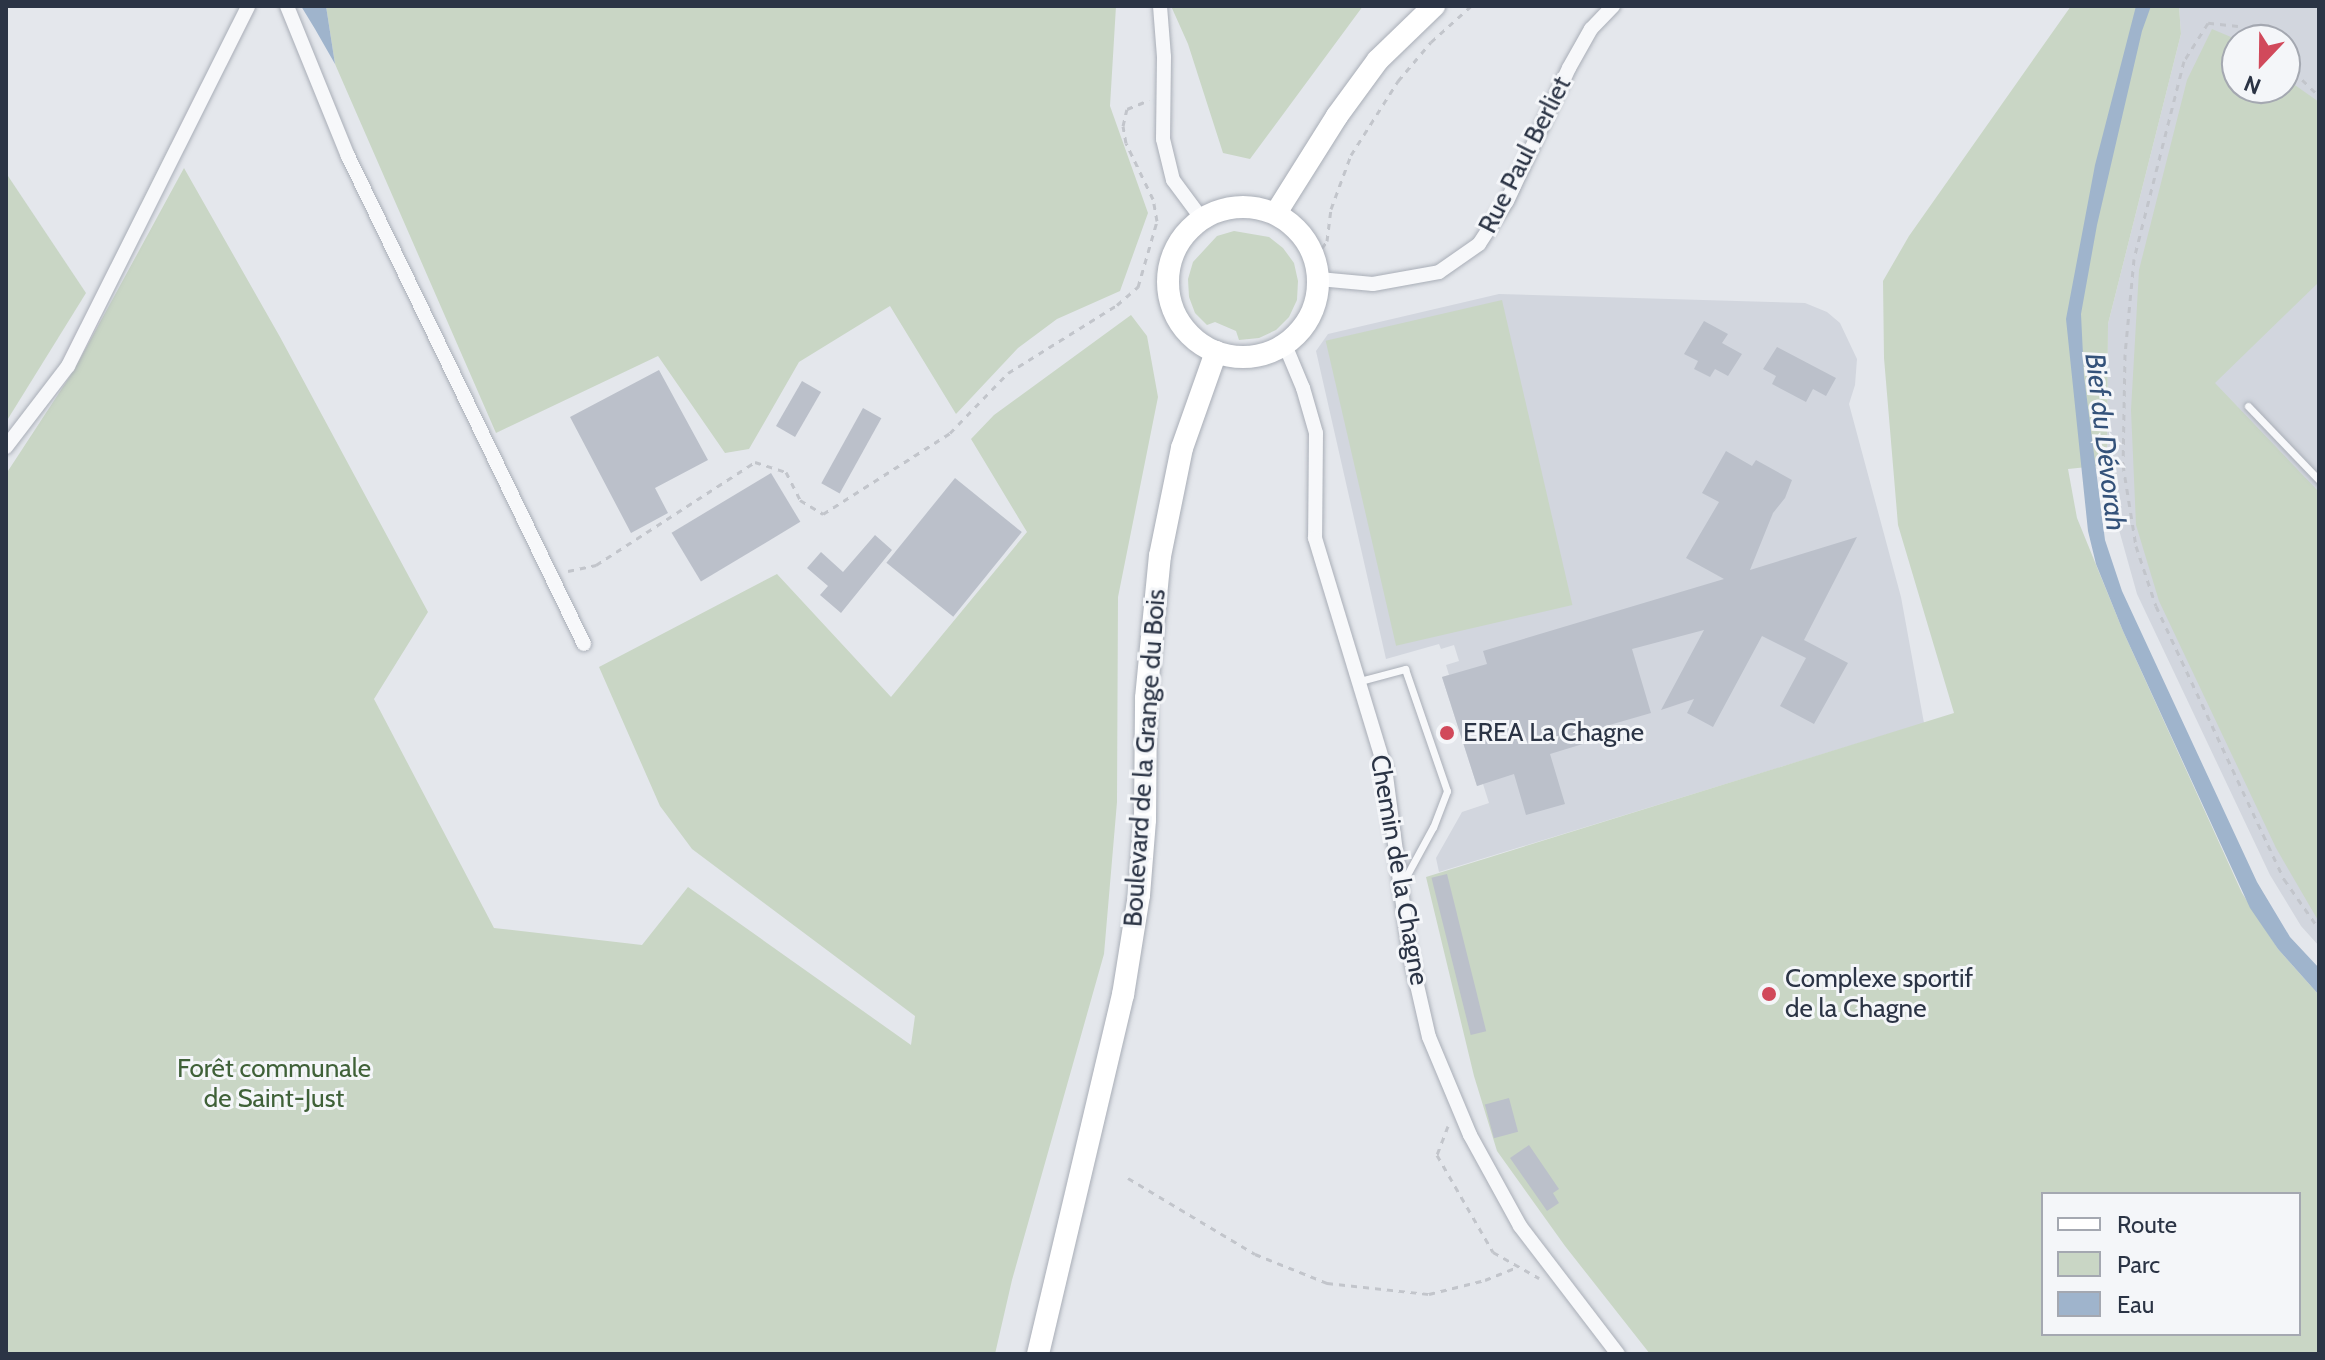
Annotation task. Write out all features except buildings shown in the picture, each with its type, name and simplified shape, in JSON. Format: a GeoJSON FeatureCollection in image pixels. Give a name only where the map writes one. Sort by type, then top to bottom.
{"type":"FeatureCollection","features":[{"type":"Feature","properties":{"kind":"main road"},"geometry":{"type":"LineString","coordinates":[[1276,213],[1337,116],[1378,60],[1434,6]]}},
{"type":"Feature","properties":{"kind":"main road"},"geometry":{"type":"LineString","coordinates":[[1238,206],[1276,213],[1306,238],[1317,268],[1316,304],[1304,327],[1285,345],[1251,357],[1216,352],[1200,343],[1181,323],[1170,298],[1168,280],[1177,245],[1202,219],[1238,206]]}},
{"type":"Feature","properties":{"kind":"main road","name":"Boulevard de la Grange du Bois"},"geometry":{"type":"LineString","coordinates":[[1038,1354],[1123,995],[1139,895],[1145,820],[1146,698],[1160,556],[1182,448],[1216,352]]}},
{"type":"Feature","properties":{"kind":"street"},"geometry":{"type":"LineString","coordinates":[[6,447],[68,366],[248,6]]}},
{"type":"Feature","properties":{"kind":"street"},"geometry":{"type":"LineString","coordinates":[[287,6],[348,156],[584,644]]}},
{"type":"Feature","properties":{"kind":"street"},"geometry":{"type":"LineString","coordinates":[[1160,6],[1163,139],[1173,180],[1202,219]]}},
{"type":"Feature","properties":{"kind":"street","name":"Rue Paul Berliet"},"geometry":{"type":"LineString","coordinates":[[1317,268],[1373,284],[1439,272],[1479,244],[1507,201],[1569,68],[1591,29],[1613,6]]}},
{"type":"Feature","properties":{"kind":"street","name":"Chemin de la Chagne"},"geometry":{"type":"LineString","coordinates":[[1285,345],[1303,388],[1316,433],[1315,538],[1385,768],[1409,950],[1429,1037],[1470,1135],[1520,1226],[1618,1354]]}},
{"type":"Feature","properties":{"kind":"lane"},"geometry":{"type":"LineString","coordinates":[[2248,406],[2319,480]]}},
{"type":"Feature","properties":{"kind":"lane"},"geometry":{"type":"LineString","coordinates":[[1360,681],[1405,669],[1447,791],[1433,827],[1401,886]]}},
{"type":"Feature","properties":{"kind":"path"},"geometry":{"type":"LineString","coordinates":[[1317,268],[1327,241],[1331,209],[1351,155],[1398,81],[1431,42],[1471,6]]}},
{"type":"Feature","properties":{"kind":"path"},"geometry":{"type":"LineString","coordinates":[[2221,24],[2208,23],[2184,61],[2134,259],[2125,354],[2123,465],[2136,546],[2156,606],[2284,879],[2319,929]]}},
{"type":"Feature","properties":{"kind":"path"},"geometry":{"type":"LineString","coordinates":[[2301,79],[2319,96]]}},
{"type":"Feature","properties":{"kind":"path"},"geometry":{"type":"LineString","coordinates":[[552,574],[596,565],[755,462],[786,472],[800,500],[823,514],[917,457],[950,433],[1008,373],[1117,305],[1138,287],[1157,221],[1153,199],[1126,143],[1123,126],[1127,109],[1164,94]]}},
{"type":"Feature","properties":{"kind":"path"},"geometry":{"type":"LineString","coordinates":[[1457,1104],[1437,1155],[1493,1252],[1572,1295]]}},
{"type":"Feature","properties":{"kind":"path"},"geometry":{"type":"LineString","coordinates":[[1128,1178],[1255,1254],[1327,1283],[1429,1294],[1485,1280],[1518,1267]]}},
{"type":"Feature","properties":{"kind":"shaded area"},"geometry":{"type":"Polygon","coordinates":[[[2179,6],[2319,6],[2319,946],[2301,926],[2270,875],[2137,594],[2114,512],[2107,465],[2108,324],[2181,34],[2179,6]]]}},
{"type":"Feature","properties":{"kind":"shaded area"},"geometry":{"type":"Polygon","coordinates":[[[1499,294],[1805,303],[1827,312],[1840,323],[1857,359],[1855,385],[1849,404],[1901,597],[1924,723],[1439,872],[1436,858],[1462,812],[1489,803],[1483,784],[1477,786],[1442,677],[1449,675],[1446,665],[1459,661],[1454,645],[1441,649],[1439,644],[1386,659],[1316,351],[1328,334],[1499,294]]]}},
{"type":"Feature","properties":{"kind":"green space"},"geometry":{"type":"Polygon","coordinates":[[[326,6],[1116,6],[1110,106],[1148,213],[1120,291],[1057,319],[1018,348],[956,414],[890,306],[799,362],[749,449],[725,453],[658,356],[496,433],[335,64],[326,6]]]}},
{"type":"Feature","properties":{"kind":"green space"},"geometry":{"type":"Polygon","coordinates":[[[1171,6],[1363,6],[1250,159],[1223,153],[1188,44],[1171,6]]]}},
{"type":"Feature","properties":{"kind":"green space"},"geometry":{"type":"Polygon","coordinates":[[[2071,6],[2179,6],[2181,34],[2108,324],[2107,465],[2068,469],[2077,518],[2123,631],[2242,893],[2278,949],[2319,995],[2319,1354],[1650,1354],[1565,1246],[1497,1151],[1474,1076],[1426,877],[1954,713],[1898,525],[1884,358],[1883,281],[1909,236],[2071,6]]]}},
{"type":"Feature","properties":{"kind":"green space"},"geometry":{"type":"Polygon","coordinates":[[[2212,29],[2221,33],[2221,104],[2301,104],[2301,89],[2319,102],[2319,282],[2215,383],[2319,492],[2319,922],[2276,848],[2159,601],[2136,525],[2131,410],[2139,270],[2187,80],[2212,29]]]}},
{"type":"Feature","properties":{"kind":"green space","name":"Forêt communale de Saint-Just"},"geometry":{"type":"Polygon","coordinates":[[[184,168],[280,337],[428,612],[374,699],[494,928],[642,945],[688,887],[911,1045],[915,1016],[692,849],[660,806],[599,667],[777,574],[891,697],[1027,532],[971,439],[994,415],[1131,315],[1147,336],[1158,397],[1118,597],[1117,802],[1104,954],[1012,1280],[995,1354],[6,1354],[6,474],[74,370],[184,168]]]}},
{"type":"Feature","properties":{"kind":"green space"},"geometry":{"type":"Polygon","coordinates":[[[6,173],[86,293],[6,422],[6,173]]]}},
{"type":"Feature","properties":{"kind":"green space"},"geometry":{"type":"Polygon","coordinates":[[[1234,231],[1269,237],[1283,248],[1294,263],[1298,281],[1297,300],[1289,317],[1276,330],[1259,338],[1239,340],[1236,331],[1215,322],[1207,325],[1195,313],[1189,297],[1188,279],[1193,262],[1217,236],[1234,231]]]}},
{"type":"Feature","properties":{"kind":"green space"},"geometry":{"type":"Polygon","coordinates":[[[1502,300],[1572,605],[1396,646],[1326,341],[1502,300]]]}},
{"type":"Feature","properties":{"kind":"water"},"geometry":{"type":"Polygon","coordinates":[[[301,6],[326,6],[335,64],[315,29],[301,6]]]}},
{"type":"Feature","properties":{"kind":"water"},"geometry":{"type":"Polygon","coordinates":[[[2136,6],[2151,6],[2142,31],[2097,225],[2081,314],[2084,376],[2105,540],[2122,591],[2257,882],[2290,937],[2319,968],[2319,995],[2278,949],[2250,908],[2123,631],[2096,564],[2088,531],[2066,319],[2095,165],[2136,6]]]}},
{"type":"Feature","properties":{"kind":"place","name":"EREA La Chagne"},"geometry":{"type":"Point","coordinates":[1447,733]}},
{"type":"Feature","properties":{"kind":"place","name":"Complexe sportif de la Chagne"},"geometry":{"type":"Point","coordinates":[1769,994]}},
{"type":"Feature","properties":{"kind":"water label","name":"Bief du Dévorah"},"geometry":{"type":"Point","coordinates":[2106,442]}}]}
